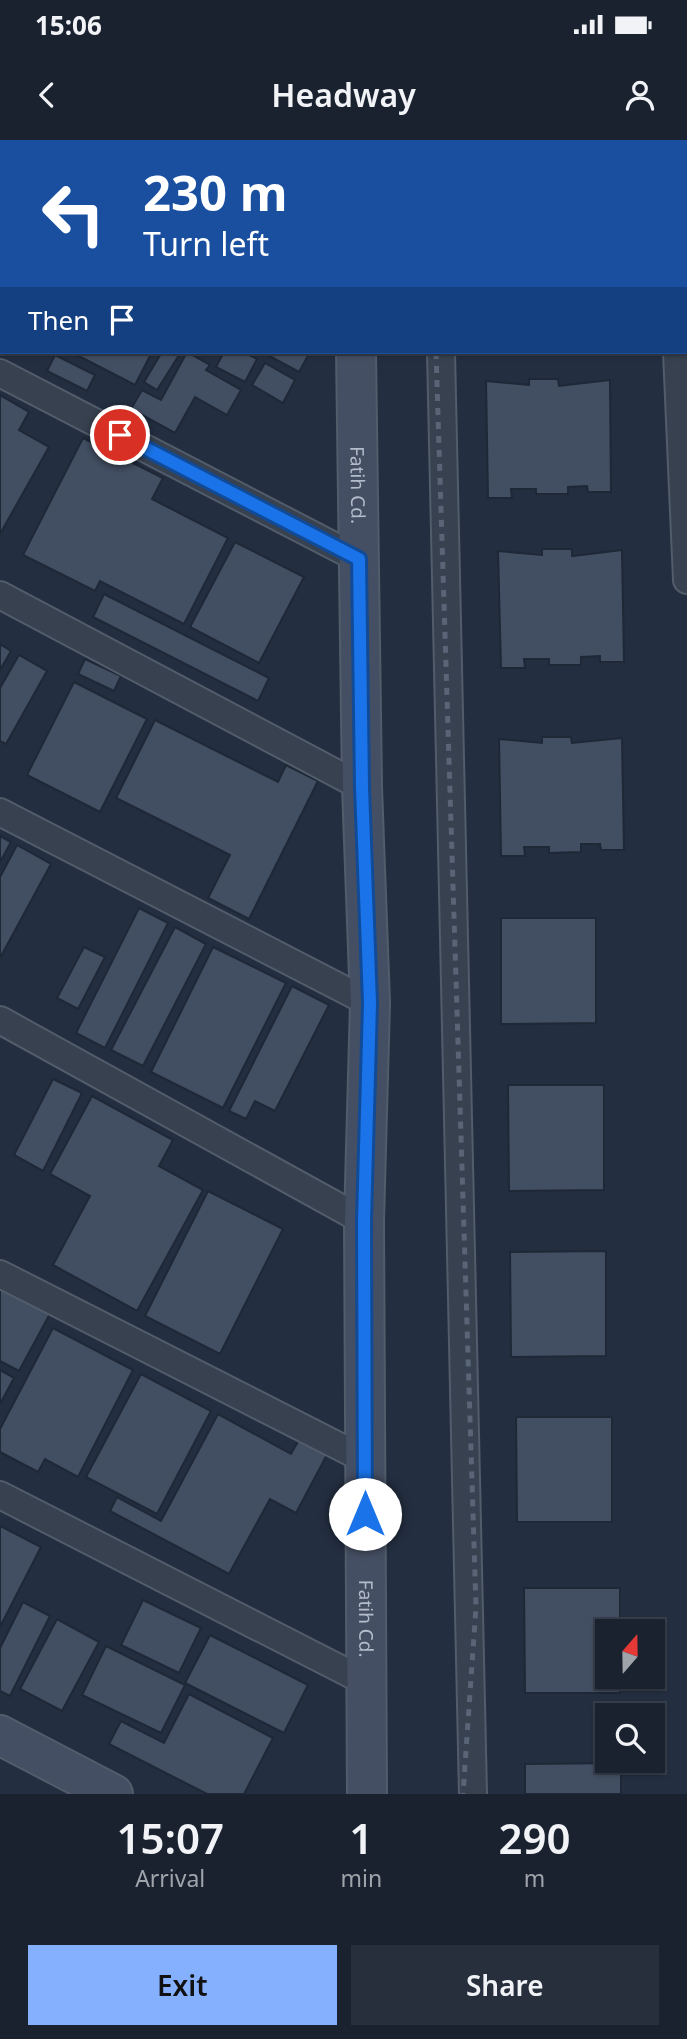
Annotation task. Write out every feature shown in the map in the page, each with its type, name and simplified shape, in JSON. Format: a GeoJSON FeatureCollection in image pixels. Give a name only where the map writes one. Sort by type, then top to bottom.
{"type":"FeatureCollection","features":[{"type":"Feature","properties":{"kind":"street","name":"Fatih Cd."},"geometry":{"type":"LineString","coordinates":[[356,354],[362,788],[370,1003],[364,1221],[367,1794]]}},
{"type":"Feature","properties":{"kind":"street"},"geometry":{"type":"LineString","coordinates":[[441,354],[473,1794]]}},
{"type":"Feature","properties":{"kind":"street"},"geometry":{"type":"LineString","coordinates":[[677,354],[687,580]]}},
{"type":"Feature","properties":{"kind":"street"},"geometry":{"type":"LineString","coordinates":[[0,373],[359,559]]}},
{"type":"Feature","properties":{"kind":"street"},"geometry":{"type":"LineString","coordinates":[[0,595],[362,788]]}},
{"type":"Feature","properties":{"kind":"street"},"geometry":{"type":"LineString","coordinates":[[0,813],[370,1003]]}},
{"type":"Feature","properties":{"kind":"street"},"geometry":{"type":"LineString","coordinates":[[0,1020],[364,1221]]}},
{"type":"Feature","properties":{"kind":"street"},"geometry":{"type":"LineString","coordinates":[[0,1274],[364,1459]]}},
{"type":"Feature","properties":{"kind":"street"},"geometry":{"type":"LineString","coordinates":[[0,1495],[366,1682]]}},
{"type":"Feature","properties":{"kind":"street"},"geometry":{"type":"LineString","coordinates":[[0,1735],[113,1794]]}},
{"type":"Feature","properties":{"kind":"building"},"geometry":{"type":"Polygon","coordinates":[[[75,354],[151,354],[135,385],[75,354]]]}},
{"type":"Feature","properties":{"kind":"building"},"geometry":{"type":"Polygon","coordinates":[[[161,354],[180,354],[157,390],[144,382],[161,354]]]}},
{"type":"Feature","properties":{"kind":"building"},"geometry":{"type":"Polygon","coordinates":[[[186,354],[210,365],[206,370],[241,390],[227,415],[195,397],[175,433],[131,409],[142,390],[161,400],[186,354]]]}},
{"type":"Feature","properties":{"kind":"building"},"geometry":{"type":"Polygon","coordinates":[[[223,354],[247,354],[257,359],[245,382],[216,367],[223,354]]]}},
{"type":"Feature","properties":{"kind":"building"},"geometry":{"type":"Polygon","coordinates":[[[266,354],[309,354],[299,372],[266,354]]]}},
{"type":"Feature","properties":{"kind":"building"},"geometry":{"type":"Polygon","coordinates":[[[55,355],[95,375],[87,391],[47,371],[55,355]]]}},
{"type":"Feature","properties":{"kind":"building"},"geometry":{"type":"Polygon","coordinates":[[[265,363],[295,380],[283,403],[252,385],[265,363]]]}},
{"type":"Feature","properties":{"kind":"building"},"geometry":{"type":"Polygon","coordinates":[[[529,379],[558,379],[559,386],[610,380],[611,492],[588,492],[587,486],[568,487],[568,494],[536,494],[536,489],[511,489],[512,498],[488,498],[486,381],[529,385],[529,379]]]}},
{"type":"Feature","properties":{"kind":"building"},"geometry":{"type":"Polygon","coordinates":[[[0,395],[29,412],[19,430],[49,447],[0,534],[0,395]]]}},
{"type":"Feature","properties":{"kind":"building"},"geometry":{"type":"Polygon","coordinates":[[[83,438],[163,478],[152,499],[228,538],[184,624],[100,581],[95,591],[23,555],[83,438]]]}},
{"type":"Feature","properties":{"kind":"building"},"geometry":{"type":"Polygon","coordinates":[[[235,542],[304,577],[259,663],[190,627],[235,542]]]}},
{"type":"Feature","properties":{"kind":"building"},"geometry":{"type":"Polygon","coordinates":[[[542,549],[572,549],[572,556],[622,550],[624,662],[600,662],[600,656],[581,657],[581,665],[549,665],[549,659],[524,659],[525,668],[501,668],[498,551],[542,555],[542,549]]]}},
{"type":"Feature","properties":{"kind":"building"},"geometry":{"type":"Polygon","coordinates":[[[104,594],[269,678],[258,701],[93,617],[104,594]]]}},
{"type":"Feature","properties":{"kind":"building"},"geometry":{"type":"Polygon","coordinates":[[[0,644],[11,651],[0,670],[0,644]]]}},
{"type":"Feature","properties":{"kind":"building"},"geometry":{"type":"Polygon","coordinates":[[[19,655],[47,671],[6,744],[0,741],[0,688],[19,655]]]}},
{"type":"Feature","properties":{"kind":"building"},"geometry":{"type":"Polygon","coordinates":[[[85,659],[121,676],[114,691],[78,674],[85,659]]]}},
{"type":"Feature","properties":{"kind":"building"},"geometry":{"type":"Polygon","coordinates":[[[74,682],[147,719],[100,812],[27,775],[74,682]]]}},
{"type":"Feature","properties":{"kind":"building"},"geometry":{"type":"Polygon","coordinates":[[[155,720],[278,782],[286,765],[318,781],[249,919],[208,898],[230,855],[116,798],[155,720]]]}},
{"type":"Feature","properties":{"kind":"building"},"geometry":{"type":"Polygon","coordinates":[[[542,737],[571,737],[572,743],[622,738],[624,850],[601,850],[600,844],[581,844],[581,852],[549,853],[549,847],[524,847],[525,856],[501,856],[499,739],[542,743],[542,737]]]}},
{"type":"Feature","properties":{"kind":"building"},"geometry":{"type":"Polygon","coordinates":[[[0,836],[11,842],[0,862],[0,836]]]}},
{"type":"Feature","properties":{"kind":"building"},"geometry":{"type":"Polygon","coordinates":[[[17,845],[51,864],[0,958],[0,877],[17,845]]]}},
{"type":"Feature","properties":{"kind":"building"},"geometry":{"type":"Polygon","coordinates":[[[139,908],[168,923],[105,1048],[76,1033],[139,908]]]}},
{"type":"Feature","properties":{"kind":"building"},"geometry":{"type":"Polygon","coordinates":[[[501,918],[596,918],[596,1023],[501,1024],[501,918]]]}},
{"type":"Feature","properties":{"kind":"building"},"geometry":{"type":"Polygon","coordinates":[[[175,927],[206,944],[143,1066],[111,1050],[175,927]]]}},
{"type":"Feature","properties":{"kind":"building"},"geometry":{"type":"Polygon","coordinates":[[[84,947],[105,957],[78,1009],[57,998],[84,947]]]}},
{"type":"Feature","properties":{"kind":"building"},"geometry":{"type":"Polygon","coordinates":[[[213,947],[286,983],[223,1108],[151,1072],[213,947]]]}},
{"type":"Feature","properties":{"kind":"building"},"geometry":{"type":"Polygon","coordinates":[[[292,986],[329,1005],[275,1111],[255,1101],[246,1119],[229,1111],[292,986]]]}},
{"type":"Feature","properties":{"kind":"building"},"geometry":{"type":"Polygon","coordinates":[[[53,1079],[82,1093],[43,1171],[14,1155],[53,1079]]]}},
{"type":"Feature","properties":{"kind":"building"},"geometry":{"type":"Polygon","coordinates":[[[508,1085],[604,1085],[604,1190],[509,1191],[508,1085]]]}},
{"type":"Feature","properties":{"kind":"building"},"geometry":{"type":"Polygon","coordinates":[[[92,1096],[173,1140],[159,1166],[203,1190],[137,1311],[53,1265],[90,1196],[50,1174],[92,1096]]]}},
{"type":"Feature","properties":{"kind":"building"},"geometry":{"type":"Polygon","coordinates":[[[208,1191],[283,1229],[220,1354],[145,1316],[208,1191]]]}},
{"type":"Feature","properties":{"kind":"building"},"geometry":{"type":"Polygon","coordinates":[[[606,1251],[606,1356],[511,1357],[510,1252],[606,1251]]]}},
{"type":"Feature","properties":{"kind":"building"},"geometry":{"type":"Polygon","coordinates":[[[0,1281],[52,1310],[19,1371],[0,1361],[0,1281]]]}},
{"type":"Feature","properties":{"kind":"building"},"geometry":{"type":"Polygon","coordinates":[[[53,1328],[133,1370],[78,1477],[45,1459],[38,1472],[0,1452],[0,1429],[53,1328]]]}},
{"type":"Feature","properties":{"kind":"building"},"geometry":{"type":"Polygon","coordinates":[[[0,1370],[14,1378],[0,1404],[0,1370]]]}},
{"type":"Feature","properties":{"kind":"building"},"geometry":{"type":"Polygon","coordinates":[[[141,1374],[211,1411],[157,1514],[86,1477],[141,1374]]]}},
{"type":"Feature","properties":{"kind":"building"},"geometry":{"type":"Polygon","coordinates":[[[218,1414],[291,1454],[301,1436],[329,1451],[296,1513],[270,1499],[229,1574],[110,1511],[117,1497],[161,1521],[218,1414]]]}},
{"type":"Feature","properties":{"kind":"building"},"geometry":{"type":"Polygon","coordinates":[[[516,1417],[612,1417],[612,1522],[517,1522],[516,1417]]]}},
{"type":"Feature","properties":{"kind":"building"},"geometry":{"type":"Polygon","coordinates":[[[0,1526],[41,1547],[0,1627],[0,1526]]]}},
{"type":"Feature","properties":{"kind":"building"},"geometry":{"type":"Polygon","coordinates":[[[524,1588],[620,1588],[620,1619],[595,1619],[595,1689],[620,1689],[620,1693],[525,1693],[524,1588]]]}},
{"type":"Feature","properties":{"kind":"building"},"geometry":{"type":"Polygon","coordinates":[[[143,1600],[201,1628],[179,1673],[121,1645],[143,1600]]]}},
{"type":"Feature","properties":{"kind":"building"},"geometry":{"type":"Polygon","coordinates":[[[23,1602],[50,1616],[10,1696],[0,1691],[0,1648],[23,1602]]]}},
{"type":"Feature","properties":{"kind":"building"},"geometry":{"type":"Polygon","coordinates":[[[57,1619],[99,1642],[62,1711],[20,1689],[57,1619]]]}},
{"type":"Feature","properties":{"kind":"building"},"geometry":{"type":"Polygon","coordinates":[[[210,1635],[308,1685],[284,1733],[185,1683],[210,1635]]]}},
{"type":"Feature","properties":{"kind":"building"},"geometry":{"type":"Polygon","coordinates":[[[106,1646],[185,1685],[161,1733],[82,1695],[106,1646]]]}},
{"type":"Feature","properties":{"kind":"building"},"geometry":{"type":"Polygon","coordinates":[[[189,1694],[273,1738],[244,1794],[207,1794],[109,1744],[121,1721],[164,1743],[189,1694]]]}},
{"type":"Feature","properties":{"kind":"building"},"geometry":{"type":"Polygon","coordinates":[[[595,1763],[595,1773],[621,1773],[621,1794],[525,1794],[525,1764],[595,1763]]]}},
{"type":"Feature","properties":{"kind":"railway"},"geometry":{"type":"LineString","coordinates":[[436,354],[476,1607],[463,1794]]}},
{"type":"Feature","properties":{"kind":"route"},"geometry":{"type":"LineString","coordinates":[[120,435],[359,559],[362,788],[370,1003],[364,1221],[365,1514]]}}]}
